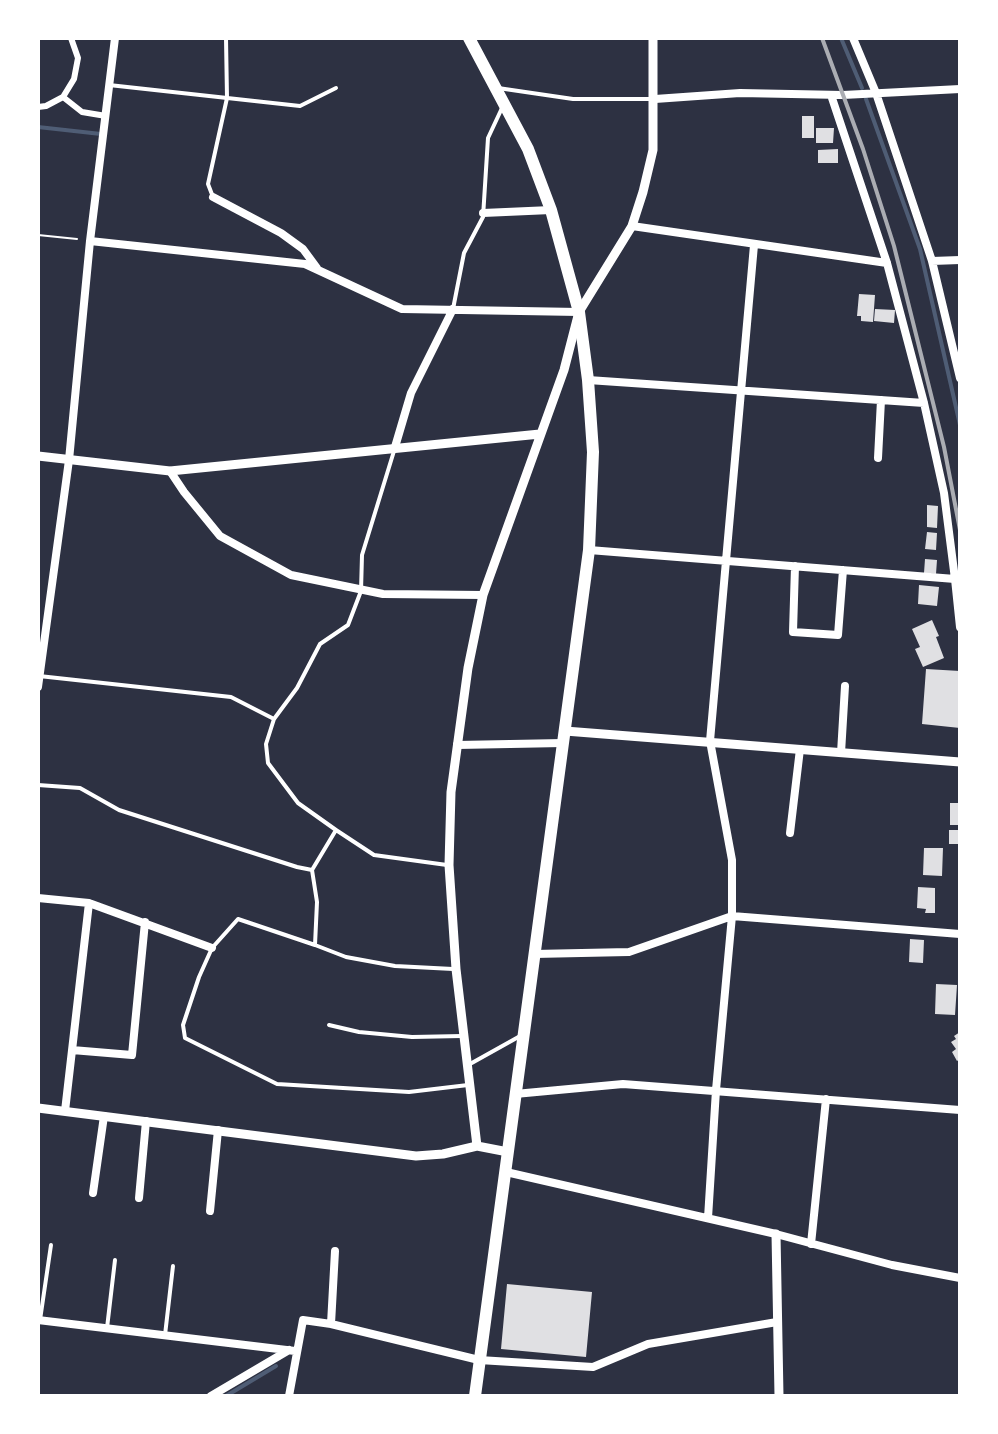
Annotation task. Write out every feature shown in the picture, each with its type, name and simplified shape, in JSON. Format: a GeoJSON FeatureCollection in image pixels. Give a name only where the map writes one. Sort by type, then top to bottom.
{"type":"FeatureCollection","features":[{"type":"Feature","properties":{"kind":"highway"},"geometry":{"type":"LineString","coordinates":[[469,38],[528,149],[551,210],[579,312],[593,452],[589,550],[475,1396]]}},
{"type":"Feature","properties":{"kind":"street"},"geometry":{"type":"LineString","coordinates":[[38,107],[63,97],[74,79],[78,58],[71,38]]}},
{"type":"Feature","properties":{"kind":"street"},"geometry":{"type":"LineString","coordinates":[[38,687],[69,460],[90,241],[115,38]]}},
{"type":"Feature","properties":{"kind":"street"},"geometry":{"type":"LineString","coordinates":[[477,52],[481,38]]}},
{"type":"Feature","properties":{"kind":"street"},"geometry":{"type":"LineString","coordinates":[[477,1146],[456,969],[449,865],[451,792],[474,633],[483,595],[564,370],[579,312],[632,226],[653,150],[653,38]]}},
{"type":"Feature","properties":{"kind":"street"},"geometry":{"type":"LineString","coordinates":[[853,38],[876,93],[932,261],[960,378]]}},
{"type":"Feature","properties":{"kind":"street"},"geometry":{"type":"LineString","coordinates":[[655,99],[740,93],[831,95],[960,89]]}},
{"type":"Feature","properties":{"kind":"street"},"geometry":{"type":"LineString","coordinates":[[831,95],[887,263],[924,403],[944,493],[960,627]]}},
{"type":"Feature","properties":{"kind":"street"},"geometry":{"type":"LineString","coordinates":[[63,97],[82,112],[106,116]]}},
{"type":"Feature","properties":{"kind":"street"},"geometry":{"type":"LineString","coordinates":[[213,197],[281,233],[303,249],[318,269]]}},
{"type":"Feature","properties":{"kind":"street"},"geometry":{"type":"LineString","coordinates":[[483,213],[551,210]]}},
{"type":"Feature","properties":{"kind":"street"},"geometry":{"type":"LineString","coordinates":[[632,226],[887,263]]}},
{"type":"Feature","properties":{"kind":"street"},"geometry":{"type":"LineString","coordinates":[[90,241],[305,264],[402,309],[579,312]]}},
{"type":"Feature","properties":{"kind":"street"},"geometry":{"type":"LineString","coordinates":[[708,1218],[732,916],[732,860],[710,741],[754,245]]}},
{"type":"Feature","properties":{"kind":"street"},"geometry":{"type":"LineString","coordinates":[[932,261],[960,260]]}},
{"type":"Feature","properties":{"kind":"street"},"geometry":{"type":"LineString","coordinates":[[395,447],[411,393],[453,309]]}},
{"type":"Feature","properties":{"kind":"street"},"geometry":{"type":"LineString","coordinates":[[588,380],[924,403]]}},
{"type":"Feature","properties":{"kind":"street"},"geometry":{"type":"LineString","coordinates":[[878,458],[881,400]]}},
{"type":"Feature","properties":{"kind":"street"},"geometry":{"type":"LineString","coordinates":[[38,456],[170,471],[540,434]]}},
{"type":"Feature","properties":{"kind":"street"},"geometry":{"type":"LineString","coordinates":[[170,471],[220,536],[291,575],[383,594],[483,595]]}},
{"type":"Feature","properties":{"kind":"street"},"geometry":{"type":"LineString","coordinates":[[589,550],[955,579]]}},
{"type":"Feature","properties":{"kind":"street"},"geometry":{"type":"LineString","coordinates":[[795,566],[793,632],[838,635],[843,570]]}},
{"type":"Feature","properties":{"kind":"street"},"geometry":{"type":"LineString","coordinates":[[841,753],[845,686]]}},
{"type":"Feature","properties":{"kind":"street"},"geometry":{"type":"LineString","coordinates":[[457,745],[564,737],[710,741],[960,762]]}},
{"type":"Feature","properties":{"kind":"street"},"geometry":{"type":"LineString","coordinates":[[790,833],[800,749]]}},
{"type":"Feature","properties":{"kind":"street"},"geometry":{"type":"LineString","coordinates":[[38,898],[89,903],[212,948]]}},
{"type":"Feature","properties":{"kind":"street"},"geometry":{"type":"LineString","coordinates":[[65,1111],[89,903]]}},
{"type":"Feature","properties":{"kind":"street"},"geometry":{"type":"LineString","coordinates":[[534,954],[629,952],[732,916],[960,934]]}},
{"type":"Feature","properties":{"kind":"street"},"geometry":{"type":"LineString","coordinates":[[72,1050],[132,1055],[145,922]]}},
{"type":"Feature","properties":{"kind":"street"},"geometry":{"type":"LineString","coordinates":[[515,1094],[623,1084],[960,1110]]}},
{"type":"Feature","properties":{"kind":"street"},"geometry":{"type":"LineString","coordinates":[[811,1244],[826,1099]]}},
{"type":"Feature","properties":{"kind":"street"},"geometry":{"type":"LineString","coordinates":[[38,1108],[416,1156],[477,1146],[508,1152]]}},
{"type":"Feature","properties":{"kind":"street"},"geometry":{"type":"LineString","coordinates":[[93,1193],[104,1116]]}},
{"type":"Feature","properties":{"kind":"street"},"geometry":{"type":"LineString","coordinates":[[139,1198],[146,1121]]}},
{"type":"Feature","properties":{"kind":"street"},"geometry":{"type":"LineString","coordinates":[[210,1211],[218,1130]]}},
{"type":"Feature","properties":{"kind":"street"},"geometry":{"type":"LineString","coordinates":[[506,1172],[776,1234],[892,1265],[960,1278]]}},
{"type":"Feature","properties":{"kind":"street"},"geometry":{"type":"LineString","coordinates":[[776,1234],[779,1396]]}},
{"type":"Feature","properties":{"kind":"street"},"geometry":{"type":"LineString","coordinates":[[331,1324],[335,1251]]}},
{"type":"Feature","properties":{"kind":"street"},"geometry":{"type":"LineString","coordinates":[[39,1320],[292,1351]]}},
{"type":"Feature","properties":{"kind":"street"},"geometry":{"type":"LineString","coordinates":[[289,1396],[292,1351],[303,1320],[479,1360],[593,1367],[648,1344],[777,1322]]}},
{"type":"Feature","properties":{"kind":"street"},"geometry":{"type":"LineString","coordinates":[[211,1396],[292,1351]]}},
{"type":"Feature","properties":{"kind":"lane"},"geometry":{"type":"LineString","coordinates":[[213,197],[208,184],[227,98],[226,38]]}},
{"type":"Feature","properties":{"kind":"lane"},"geometry":{"type":"LineString","coordinates":[[109,85],[300,106],[336,88]]}},
{"type":"Feature","properties":{"kind":"lane"},"geometry":{"type":"LineString","coordinates":[[497,88],[573,99],[655,99]]}},
{"type":"Feature","properties":{"kind":"lane"},"geometry":{"type":"LineString","coordinates":[[453,309],[464,253],[483,213],[488,138],[505,102]]}},
{"type":"Feature","properties":{"kind":"lane"},"geometry":{"type":"LineString","coordinates":[[395,447],[362,555],[361,591],[348,625],[320,644],[297,688],[274,719],[266,744],[268,763],[298,803],[374,855],[449,865]]}},
{"type":"Feature","properties":{"kind":"lane"},"geometry":{"type":"LineString","coordinates":[[39,676],[231,697],[274,719]]}},
{"type":"Feature","properties":{"kind":"lane"},"geometry":{"type":"LineString","coordinates":[[38,785],[80,788],[119,810],[312,870]]}},
{"type":"Feature","properties":{"kind":"lane"},"geometry":{"type":"LineString","coordinates":[[315,945],[317,902],[312,870],[336,830]]}},
{"type":"Feature","properties":{"kind":"lane"},"geometry":{"type":"LineString","coordinates":[[456,969],[395,966],[346,957],[238,919],[212,948],[183,1025],[185,1038],[277,1084],[409,1092],[470,1085]]}},
{"type":"Feature","properties":{"kind":"lane"},"geometry":{"type":"LineString","coordinates":[[329,1025],[359,1032],[412,1037],[464,1036]]}},
{"type":"Feature","properties":{"kind":"lane"},"geometry":{"type":"LineString","coordinates":[[468,1065],[524,1034]]}},
{"type":"Feature","properties":{"kind":"lane"},"geometry":{"type":"LineString","coordinates":[[39,1320],[51,1245]]}},
{"type":"Feature","properties":{"kind":"lane"},"geometry":{"type":"LineString","coordinates":[[107,1328],[115,1260]]}},
{"type":"Feature","properties":{"kind":"lane"},"geometry":{"type":"LineString","coordinates":[[165,1335],[173,1266]]}},
{"type":"Feature","properties":{"kind":"path"},"geometry":{"type":"LineString","coordinates":[[38,235],[90,241]]}},
{"type":"Feature","properties":{"kind":"building"},"geometry":{"type":"Polygon","coordinates":[[[802,116],[814,116],[814,138],[802,138],[802,116]]]}},
{"type":"Feature","properties":{"kind":"building"},"geometry":{"type":"Polygon","coordinates":[[[816,128],[834,128],[833,143],[816,143],[816,128]]]}},
{"type":"Feature","properties":{"kind":"building"},"geometry":{"type":"Polygon","coordinates":[[[838,149],[838,163],[818,163],[818,150],[838,149]]]}},
{"type":"Feature","properties":{"kind":"building"},"geometry":{"type":"Polygon","coordinates":[[[859,294],[875,295],[873,322],[861,321],[861,316],[857,316],[859,294]]]}},
{"type":"Feature","properties":{"kind":"building"},"geometry":{"type":"Polygon","coordinates":[[[875,309],[895,310],[894,323],[874,321],[875,309]]]}},
{"type":"Feature","properties":{"kind":"building"},"geometry":{"type":"Polygon","coordinates":[[[927,505],[938,506],[937,528],[927,527],[927,505]]]}},
{"type":"Feature","properties":{"kind":"building"},"geometry":{"type":"Polygon","coordinates":[[[927,532],[937,533],[936,550],[925,549],[927,532]]]}},
{"type":"Feature","properties":{"kind":"building"},"geometry":{"type":"Polygon","coordinates":[[[925,559],[937,560],[936,574],[924,573],[925,559]]]}},
{"type":"Feature","properties":{"kind":"building"},"geometry":{"type":"Polygon","coordinates":[[[919,585],[939,587],[937,606],[918,604],[919,585]]]}},
{"type":"Feature","properties":{"kind":"building"},"geometry":{"type":"Polygon","coordinates":[[[932,620],[944,658],[923,667],[915,649],[920,647],[912,629],[932,620]]]}},
{"type":"Feature","properties":{"kind":"building"},"geometry":{"type":"Polygon","coordinates":[[[926,669],[960,671],[960,728],[922,724],[926,669]]]}},
{"type":"Feature","properties":{"kind":"building"},"geometry":{"type":"Polygon","coordinates":[[[950,803],[960,803],[960,825],[950,825],[950,803]]]}},
{"type":"Feature","properties":{"kind":"building"},"geometry":{"type":"Polygon","coordinates":[[[949,830],[960,830],[960,844],[949,844],[949,830]]]}},
{"type":"Feature","properties":{"kind":"building"},"geometry":{"type":"Polygon","coordinates":[[[924,848],[943,848],[942,876],[923,875],[924,848]]]}},
{"type":"Feature","properties":{"kind":"building"},"geometry":{"type":"Polygon","coordinates":[[[918,887],[935,888],[935,913],[925,913],[926,909],[917,908],[918,887]]]}},
{"type":"Feature","properties":{"kind":"building"},"geometry":{"type":"Polygon","coordinates":[[[910,939],[924,940],[923,963],[909,962],[910,939]]]}},
{"type":"Feature","properties":{"kind":"building"},"geometry":{"type":"Polygon","coordinates":[[[936,984],[957,985],[955,1015],[935,1014],[936,984]]]}},
{"type":"Feature","properties":{"kind":"building"},"geometry":{"type":"Polygon","coordinates":[[[960,1032],[960,1059],[957,1061],[952,1052],[956,1049],[951,1042],[960,1032]]]}},
{"type":"Feature","properties":{"kind":"building"},"geometry":{"type":"Polygon","coordinates":[[[507,1284],[592,1292],[586,1357],[501,1349],[507,1284]]]}},
{"type":"Feature","properties":{"kind":"waterway"},"geometry":{"type":"LineString","coordinates":[[841,38],[862,88]]}},
{"type":"Feature","properties":{"kind":"waterway"},"geometry":{"type":"LineString","coordinates":[[866,99],[920,249],[960,425]]}},
{"type":"Feature","properties":{"kind":"waterway"},"geometry":{"type":"LineString","coordinates":[[38,127],[101,134]]}},
{"type":"Feature","properties":{"kind":"waterway"},"geometry":{"type":"LineString","coordinates":[[226,1396],[276,1366]]}},
{"type":"Feature","properties":{"kind":"railway"},"geometry":{"type":"LineString","coordinates":[[822,38],[863,149],[894,246],[944,447],[960,530]]}}]}
